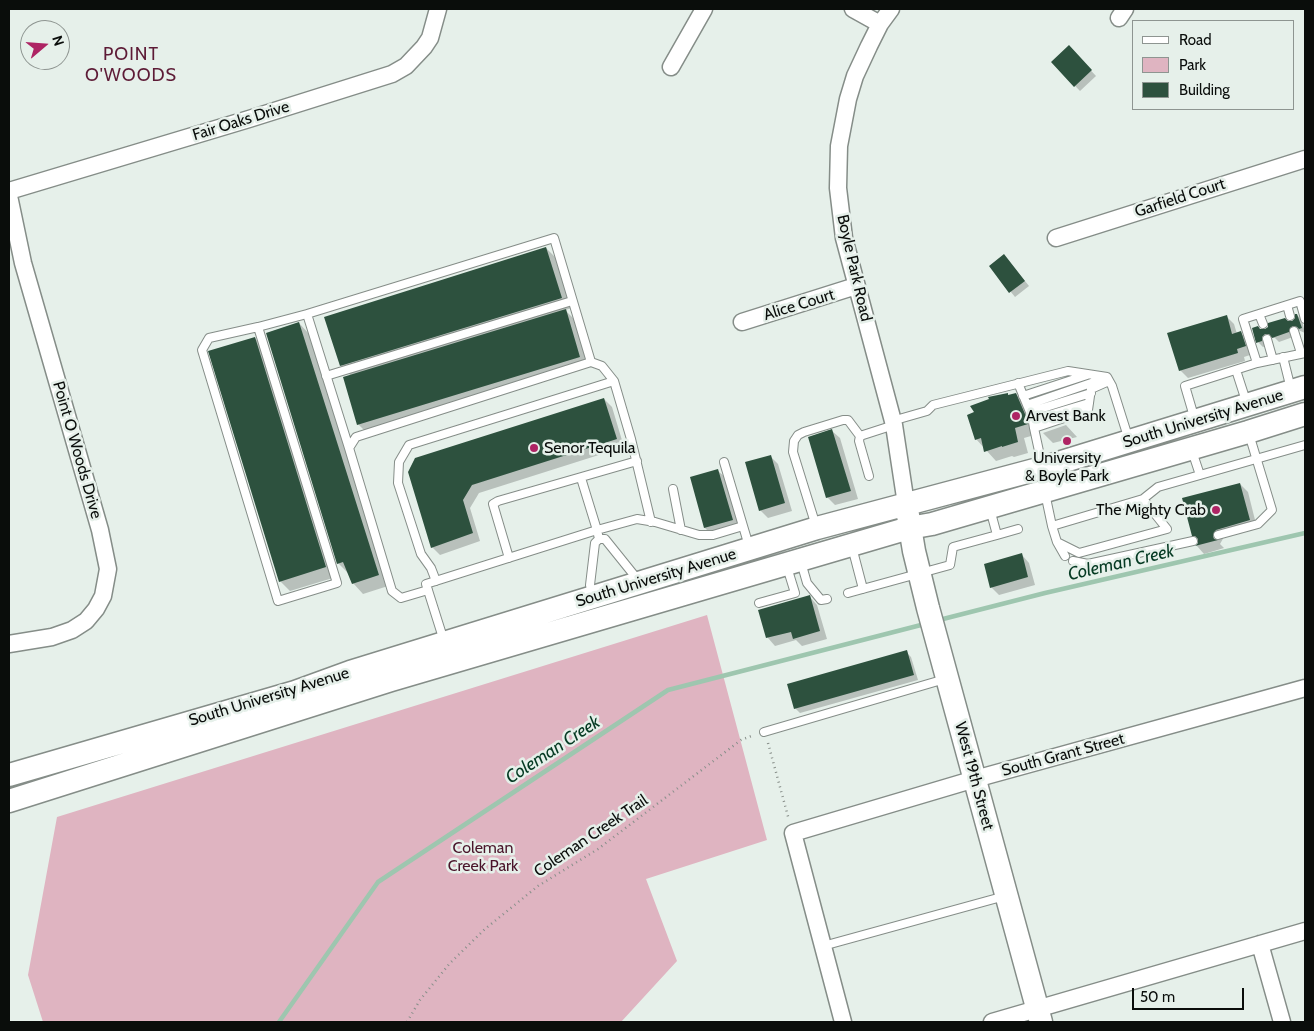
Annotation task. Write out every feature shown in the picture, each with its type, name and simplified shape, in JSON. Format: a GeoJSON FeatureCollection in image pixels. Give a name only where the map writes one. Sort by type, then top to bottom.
{"type":"FeatureCollection","features":[{"type":"Feature","properties":{"kind":"main road","name":"South University Avenue"},"geometry":{"type":"LineString","coordinates":[[9,775],[295,692],[350,672],[816,528],[1042,468],[1299,389]]}},
{"type":"Feature","properties":{"kind":"main road","name":"South University Avenue"},"geometry":{"type":"LineString","coordinates":[[9,802],[390,680],[909,528],[932,524],[1192,449],[1305,414]]}},
{"type":"Feature","properties":{"kind":"main road","name":"West 19th Street"},"geometry":{"type":"LineString","coordinates":[[906,504],[909,528],[928,608],[1040,1016]]}},
{"type":"Feature","properties":{"kind":"street","name":"Fair Oaks Drive"},"geometry":{"type":"LineString","coordinates":[[9,191],[221,128],[392,74],[414,59],[424,47],[430,38],[438,9]]}},
{"type":"Feature","properties":{"kind":"street"},"geometry":{"type":"LineString","coordinates":[[671,67],[704,9]]}},
{"type":"Feature","properties":{"kind":"street"},"geometry":{"type":"LineString","coordinates":[[852,9],[880,24]]}},
{"type":"Feature","properties":{"kind":"street","name":"Boyle Park Road"},"geometry":{"type":"LineString","coordinates":[[891,9],[880,24],[855,76],[848,98],[839,146],[838,188],[841,216],[856,286],[893,423],[906,504]]}},
{"type":"Feature","properties":{"kind":"street","name":"Garfield Court"},"geometry":{"type":"LineString","coordinates":[[1056,238],[1305,159]]}},
{"type":"Feature","properties":{"kind":"street","name":"Point O Woods Drive"},"geometry":{"type":"LineString","coordinates":[[9,196],[23,263],[100,530],[108,569],[102,596],[96,609],[86,621],[72,630],[52,637],[9,644]]}},
{"type":"Feature","properties":{"kind":"street","name":"Alice Court"},"geometry":{"type":"LineString","coordinates":[[742,322],[856,286]]}},
{"type":"Feature","properties":{"kind":"street","name":"South Grant Street"},"geometry":{"type":"LineString","coordinates":[[793,833],[976,779],[1305,688]]}},
{"type":"Feature","properties":{"kind":"street"},"geometry":{"type":"LineString","coordinates":[[793,833],[843,1022]]}},
{"type":"Feature","properties":{"kind":"street"},"geometry":{"type":"LineString","coordinates":[[992,1022],[1040,1016],[1305,931]]}},
{"type":"Feature","properties":{"kind":"street"},"geometry":{"type":"LineString","coordinates":[[1260,944],[1282,1022]]}},
{"type":"Feature","properties":{"kind":"lane"},"geometry":{"type":"LineString","coordinates":[[258,327],[337,583],[278,600],[202,350],[209,338],[307,314],[554,238],[591,362]]}},
{"type":"Feature","properties":{"kind":"lane"},"geometry":{"type":"LineString","coordinates":[[326,376],[572,301]]}},
{"type":"Feature","properties":{"kind":"lane"},"geometry":{"type":"LineString","coordinates":[[1257,363],[1243,319],[1300,301],[1305,319]]}},
{"type":"Feature","properties":{"kind":"lane"},"geometry":{"type":"LineString","coordinates":[[1287,305],[1290,316]]}},
{"type":"Feature","properties":{"kind":"lane"},"geometry":{"type":"LineString","coordinates":[[307,314],[392,591],[402,598],[428,590]]}},
{"type":"Feature","properties":{"kind":"lane"},"geometry":{"type":"LineString","coordinates":[[1260,314],[1263,324]]}},
{"type":"Feature","properties":{"kind":"lane"},"geometry":{"type":"LineString","coordinates":[[1196,422],[1185,386],[1257,363],[1303,353],[1294,331]]}},
{"type":"Feature","properties":{"kind":"lane"},"geometry":{"type":"LineString","coordinates":[[1267,339],[1273,360]]}},
{"type":"Feature","properties":{"kind":"lane"},"geometry":{"type":"LineString","coordinates":[[1283,358],[1299,389]]}},
{"type":"Feature","properties":{"kind":"lane"},"geometry":{"type":"LineString","coordinates":[[349,448],[356,437],[591,362],[602,366],[614,381],[637,461],[651,522]]}},
{"type":"Feature","properties":{"kind":"lane"},"geometry":{"type":"LineString","coordinates":[[1236,370],[1247,406]]}},
{"type":"Feature","properties":{"kind":"lane"},"geometry":{"type":"LineString","coordinates":[[860,436],[927,411],[933,405],[1068,371],[1092,374],[1108,379]]}},
{"type":"Feature","properties":{"kind":"lane"},"geometry":{"type":"LineString","coordinates":[[1023,396],[1092,374]]}},
{"type":"Feature","properties":{"kind":"lane"},"geometry":{"type":"LineString","coordinates":[[1042,468],[1034,428],[1088,410],[1091,389],[1108,379]]}},
{"type":"Feature","properties":{"kind":"lane"},"geometry":{"type":"LineString","coordinates":[[1027,405],[1108,379]]}},
{"type":"Feature","properties":{"kind":"lane"},"geometry":{"type":"LineString","coordinates":[[1108,379],[1129,442]]}},
{"type":"Feature","properties":{"kind":"lane"},"geometry":{"type":"LineString","coordinates":[[436,581],[431,568],[421,554],[398,483],[399,462],[409,445],[614,381]]}},
{"type":"Feature","properties":{"kind":"lane"},"geometry":{"type":"LineString","coordinates":[[1018,383],[1030,412],[1091,393]]}},
{"type":"Feature","properties":{"kind":"lane"},"geometry":{"type":"LineString","coordinates":[[816,528],[793,452],[794,441],[798,435],[848,420],[860,436],[859,440],[869,476]]}},
{"type":"Feature","properties":{"kind":"lane"},"geometry":{"type":"LineString","coordinates":[[1218,535],[1258,524],[1272,510],[1248,432]]}},
{"type":"Feature","properties":{"kind":"lane"},"geometry":{"type":"LineString","coordinates":[[1052,526],[1144,499],[1158,487],[1305,445]]}},
{"type":"Feature","properties":{"kind":"lane"},"geometry":{"type":"LineString","coordinates":[[1192,449],[1200,475]]}},
{"type":"Feature","properties":{"kind":"lane"},"geometry":{"type":"LineString","coordinates":[[509,558],[493,504],[637,461]]}},
{"type":"Feature","properties":{"kind":"lane"},"geometry":{"type":"LineString","coordinates":[[724,462],[750,548]]}},
{"type":"Feature","properties":{"kind":"lane"},"geometry":{"type":"LineString","coordinates":[[580,478],[599,539]]}},
{"type":"Feature","properties":{"kind":"lane"},"geometry":{"type":"LineString","coordinates":[[673,489],[681,530]]}},
{"type":"Feature","properties":{"kind":"lane"},"geometry":{"type":"LineString","coordinates":[[1044,492],[1057,542],[1065,556]]}},
{"type":"Feature","properties":{"kind":"lane"},"geometry":{"type":"LineString","coordinates":[[1057,542],[1079,553],[1167,529],[1144,499]]}},
{"type":"Feature","properties":{"kind":"lane"},"geometry":{"type":"LineString","coordinates":[[989,507],[997,534]]}},
{"type":"Feature","properties":{"kind":"lane"},"geometry":{"type":"LineString","coordinates":[[445,643],[426,584],[637,519],[699,535],[712,535],[743,526]]}},
{"type":"Feature","properties":{"kind":"lane"},"geometry":{"type":"LineString","coordinates":[[848,593],[950,565],[953,547],[1018,529]]}},
{"type":"Feature","properties":{"kind":"lane"},"geometry":{"type":"LineString","coordinates":[[593,598],[590,585],[595,543],[599,539],[605,539],[640,583]]}},
{"type":"Feature","properties":{"kind":"lane"},"geometry":{"type":"LineString","coordinates":[[1073,562],[1088,564],[1194,541]]}},
{"type":"Feature","properties":{"kind":"lane"},"geometry":{"type":"LineString","coordinates":[[851,545],[863,589]]}},
{"type":"Feature","properties":{"kind":"lane"},"geometry":{"type":"LineString","coordinates":[[793,563],[821,600],[827,599]]}},
{"type":"Feature","properties":{"kind":"lane"},"geometry":{"type":"LineString","coordinates":[[759,603],[795,593],[793,563]]}},
{"type":"Feature","properties":{"kind":"lane"},"geometry":{"type":"LineString","coordinates":[[764,732],[948,678]]}},
{"type":"Feature","properties":{"kind":"lane"},"geometry":{"type":"LineString","coordinates":[[823,946],[1007,896]]}},
{"type":"Feature","properties":{"kind":"path"},"geometry":{"type":"LineString","coordinates":[[764,732],[793,833]]}},
{"type":"Feature","properties":{"kind":"path","name":"Coleman Creek Trail"},"geometry":{"type":"LineString","coordinates":[[407,1022],[420,1000],[450,963],[493,923],[538,886],[598,849],[741,740],[764,732]]}},
{"type":"Feature","properties":{"kind":"green space","name":"Coleman Creek Park"},"geometry":{"type":"Polygon","coordinates":[[[707,615],[767,840],[646,879],[677,961],[621,1022],[43,1022],[28,975],[57,817],[707,615]]]}},
{"type":"Feature","properties":{"kind":"building"},"geometry":{"type":"Polygon","coordinates":[[[1069,45],[1092,70],[1074,87],[1051,62],[1069,45]]]}},
{"type":"Feature","properties":{"kind":"building"},"geometry":{"type":"Polygon","coordinates":[[[546,247],[562,298],[340,366],[324,317],[546,247]]]}},
{"type":"Feature","properties":{"kind":"building"},"geometry":{"type":"Polygon","coordinates":[[[1004,254],[1025,281],[1009,293],[989,266],[1004,254]]]}},
{"type":"Feature","properties":{"kind":"building"},"geometry":{"type":"Polygon","coordinates":[[[566,309],[580,357],[357,425],[343,377],[566,309]]]}},
{"type":"Feature","properties":{"kind":"building"},"geometry":{"type":"Polygon","coordinates":[[[1295,314],[1297,314],[1302,328],[1299,329],[1293,326],[1289,332],[1272,338],[1269,334],[1265,334],[1262,337],[1262,341],[1256,343],[1252,328],[1258,326],[1260,329],[1265,329],[1268,327],[1268,323],[1285,318],[1288,321],[1292,321],[1295,318],[1295,314]]]}},
{"type":"Feature","properties":{"kind":"building"},"geometry":{"type":"Polygon","coordinates":[[[1227,315],[1232,334],[1241,331],[1246,346],[1237,349],[1238,353],[1179,371],[1167,333],[1227,315]]]}},
{"type":"Feature","properties":{"kind":"building"},"geometry":{"type":"Polygon","coordinates":[[[299,322],[379,575],[352,584],[343,562],[337,564],[266,333],[299,322]]]}},
{"type":"Feature","properties":{"kind":"building"},"geometry":{"type":"Polygon","coordinates":[[[255,337],[326,567],[279,582],[208,351],[255,337]]]}},
{"type":"Feature","properties":{"kind":"building","name":"Arvest Bank"},"geometry":{"type":"Polygon","coordinates":[[[1008,393],[1008,395],[1016,393],[1025,414],[1030,418],[1028,424],[1015,428],[1018,442],[984,452],[981,438],[975,440],[967,415],[974,412],[970,406],[989,399],[988,397],[1008,393]]]}},
{"type":"Feature","properties":{"kind":"building"},"geometry":{"type":"Polygon","coordinates":[[[604,398],[617,439],[472,485],[463,500],[473,533],[431,548],[408,472],[415,458],[604,398]]]}},
{"type":"Feature","properties":{"kind":"building"},"geometry":{"type":"Polygon","coordinates":[[[832,429],[851,491],[826,498],[808,437],[832,429]]]}},
{"type":"Feature","properties":{"kind":"building"},"geometry":{"type":"Polygon","coordinates":[[[771,455],[785,503],[759,511],[745,462],[771,455]]]}},
{"type":"Feature","properties":{"kind":"building"},"geometry":{"type":"Polygon","coordinates":[[[718,469],[733,520],[704,528],[690,477],[718,469]]]}},
{"type":"Feature","properties":{"kind":"building","name":"The Mighty Crab"},"geometry":{"type":"Polygon","coordinates":[[[1240,483],[1250,520],[1216,530],[1213,536],[1214,539],[1218,540],[1195,546],[1198,543],[1198,539],[1192,536],[1182,498],[1240,483]]]}},
{"type":"Feature","properties":{"kind":"building"},"geometry":{"type":"Polygon","coordinates":[[[1022,553],[1028,577],[990,588],[984,564],[1022,553]]]}},
{"type":"Feature","properties":{"kind":"building"},"geometry":{"type":"Polygon","coordinates":[[[810,595],[820,631],[793,639],[791,632],[766,638],[758,610],[810,595]]]}},
{"type":"Feature","properties":{"kind":"building"},"geometry":{"type":"Polygon","coordinates":[[[907,650],[914,675],[794,709],[787,684],[907,650]]]}},
{"type":"Feature","properties":{"kind":"waterway","name":"Coleman Creek"},"geometry":{"type":"LineString","coordinates":[[943,619],[1045,593],[1305,533]]}},
{"type":"Feature","properties":{"kind":"waterway","name":"Coleman Creek"},"geometry":{"type":"LineString","coordinates":[[279,1022],[378,882],[668,690],[921,625]]}},
{"type":"Feature","properties":{"kind":"place","name":"Arvest Bank"},"geometry":{"type":"Point","coordinates":[1016,416]}},
{"type":"Feature","properties":{"kind":"place","name":"University & Boyle Park"},"geometry":{"type":"Point","coordinates":[1067,441]}},
{"type":"Feature","properties":{"kind":"place","name":"Senor Tequila"},"geometry":{"type":"Point","coordinates":[534,448]}},
{"type":"Feature","properties":{"kind":"place","name":"The Mighty Crab"},"geometry":{"type":"Point","coordinates":[1216,510]}},
{"type":"Feature","properties":{"kind":"district","name":"POINT O'WOODS"},"geometry":{"type":"Point","coordinates":[131,65]}}]}
